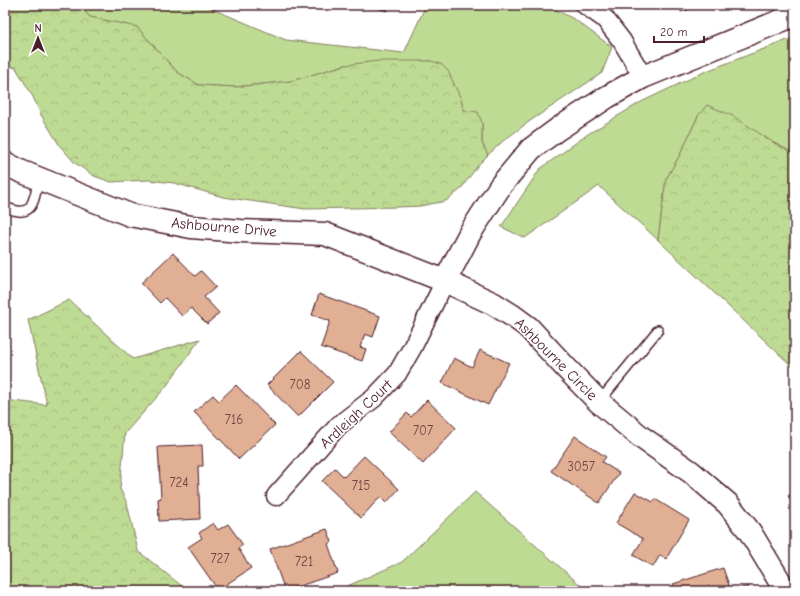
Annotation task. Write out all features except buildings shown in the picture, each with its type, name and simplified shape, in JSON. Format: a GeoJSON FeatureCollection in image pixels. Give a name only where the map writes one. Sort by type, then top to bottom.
{"type":"FeatureCollection","features":[{"type":"Feature","properties":{"kind":"street"},"geometry":{"type":"LineString","coordinates":[[584,5],[605,19],[622,41],[643,77]]}},
{"type":"Feature","properties":{"kind":"street"},"geometry":{"type":"LineString","coordinates":[[445,281],[470,233],[501,185],[531,149],[607,97],[643,77],[795,15]]}},
{"type":"Feature","properties":{"kind":"street","name":"Ashbourne Drive"},"geometry":{"type":"LineString","coordinates":[[5,163],[39,179],[137,217],[190,227],[241,231],[325,234],[445,281]]}},
{"type":"Feature","properties":{"kind":"street","name":"Ashbourne Circle"},"geometry":{"type":"LineString","coordinates":[[445,281],[494,304],[528,327],[599,402],[641,437],[691,472],[728,504],[750,532],[784,591]]}},
{"type":"Feature","properties":{"kind":"street","name":"Ardleigh Court"},"geometry":{"type":"LineString","coordinates":[[276,496],[339,425],[374,398],[397,374],[412,348],[445,281]]}},
{"type":"Feature","properties":{"kind":"lane"},"geometry":{"type":"LineString","coordinates":[[5,207],[19,211],[28,210],[32,206],[39,179]]}},
{"type":"Feature","properties":{"kind":"lane"},"geometry":{"type":"LineString","coordinates":[[599,402],[658,330]]}},
{"type":"Feature","properties":{"kind":"green space"},"geometry":{"type":"Polygon","coordinates":[[[5,5],[79,5],[90,17],[137,27],[177,72],[199,85],[235,87],[291,81],[345,65],[378,61],[431,61],[441,64],[448,71],[460,97],[464,110],[478,112],[482,123],[482,143],[488,155],[479,164],[460,190],[446,201],[420,206],[305,209],[223,197],[174,183],[149,180],[111,182],[94,176],[75,163],[60,146],[41,115],[33,97],[16,68],[5,65],[5,5]]]}},
{"type":"Feature","properties":{"kind":"green space"},"geometry":{"type":"Polygon","coordinates":[[[79,5],[203,5],[286,40],[404,53],[426,5],[546,5],[574,19],[612,47],[602,73],[530,121],[503,141],[488,155],[482,143],[482,123],[464,110],[460,97],[431,61],[345,65],[291,81],[235,87],[199,85],[177,72],[137,27],[90,17],[79,5]]]}},
{"type":"Feature","properties":{"kind":"green space"},"geometry":{"type":"Polygon","coordinates":[[[795,37],[795,154],[774,143],[698,116],[680,155],[666,179],[658,240],[599,186],[525,238],[501,227],[540,169],[588,134],[641,102],[704,72],[795,37]]]}},
{"type":"Feature","properties":{"kind":"green space"},"geometry":{"type":"Polygon","coordinates":[[[707,105],[733,116],[774,143],[795,154],[795,369],[658,240],[666,179],[680,155],[698,116],[707,105]]]}},
{"type":"Feature","properties":{"kind":"green space"},"geometry":{"type":"Polygon","coordinates":[[[69,300],[133,359],[200,339],[165,388],[125,433],[120,489],[127,503],[138,551],[188,591],[5,591],[5,400],[47,405],[28,320],[69,300]]]}},
{"type":"Feature","properties":{"kind":"green space"},"geometry":{"type":"Polygon","coordinates":[[[475,492],[587,591],[336,591],[402,562],[475,492]]]}}]}
